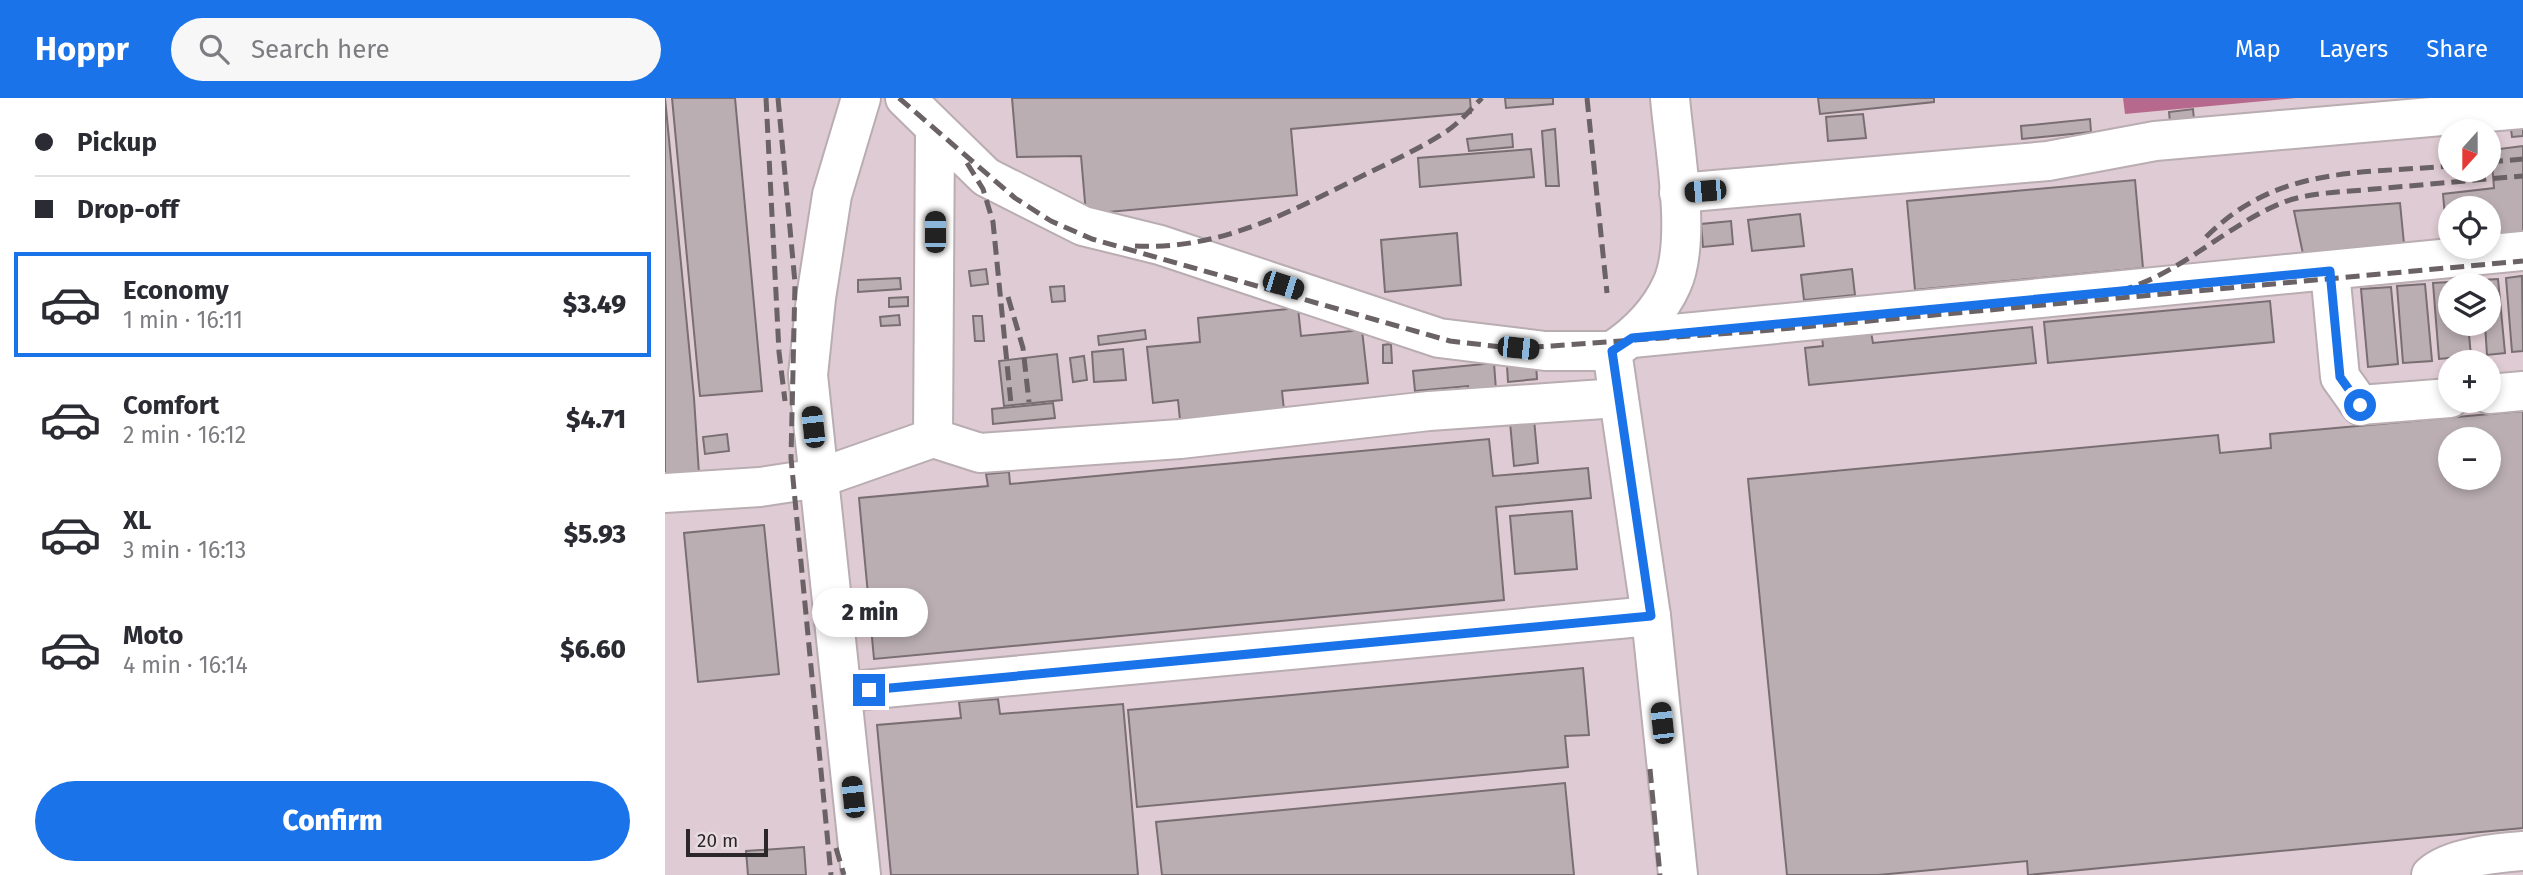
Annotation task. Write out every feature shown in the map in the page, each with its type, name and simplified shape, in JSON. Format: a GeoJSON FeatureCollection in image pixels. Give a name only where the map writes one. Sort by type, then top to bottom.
{"type":"FeatureCollection","features":[{"type":"Feature","properties":{"kind":"lane"},"geometry":{"type":"LineString","coordinates":[[861,98],[832,195],[816,298],[808,375],[861,875]]}},
{"type":"Feature","properties":{"kind":"lane"},"geometry":{"type":"LineString","coordinates":[[905,98],[986,177],[1083,226],[1160,245],[1439,338],[1545,351],[2523,251]]}},
{"type":"Feature","properties":{"kind":"lane"},"geometry":{"type":"LineString","coordinates":[[1670,98],[1682,234],[1673,283],[1654,315],[1622,345],[1618,398],[1651,616],[1678,875]]}},
{"type":"Feature","properties":{"kind":"lane"},"geometry":{"type":"LineString","coordinates":[[1679,194],[2048,161],[2155,141],[2523,109]]}},
{"type":"Feature","properties":{"kind":"lane"},"geometry":{"type":"LineString","coordinates":[[933,438],[935,130]]}},
{"type":"Feature","properties":{"kind":"lane"},"geometry":{"type":"LineString","coordinates":[[2330,271],[2340,377],[2360,405],[2438,399]]}},
{"type":"Feature","properties":{"kind":"lane"},"geometry":{"type":"LineString","coordinates":[[2501,393],[2523,391]]}},
{"type":"Feature","properties":{"kind":"lane"},"geometry":{"type":"LineString","coordinates":[[665,493],[760,487],[819,478],[933,438],[980,453],[1180,439],[1429,411],[1618,398]]}},
{"type":"Feature","properties":{"kind":"lane"},"geometry":{"type":"LineString","coordinates":[[842,692],[1651,616]]}},
{"type":"Feature","properties":{"kind":"lane"},"geometry":{"type":"LineString","coordinates":[[2431,875],[2440,866],[2495,853],[2523,851]]}},
{"type":"Feature","properties":{"kind":"shaded area"},"geometry":{"type":"Polygon","coordinates":[[[665,98],[2523,98],[2523,875],[665,875],[665,98]]]}},
{"type":"Feature","properties":{"kind":"shaded area"},"geometry":{"type":"Polygon","coordinates":[[[2123,98],[2296,98],[2125,114],[2123,98]]]}},
{"type":"Feature","properties":{"kind":"building"},"geometry":{"type":"Polygon","coordinates":[[[665,98],[699,474],[665,477],[665,98]]]}},
{"type":"Feature","properties":{"kind":"building"},"geometry":{"type":"Polygon","coordinates":[[[672,98],[735,98],[762,391],[700,396],[672,98]]]}},
{"type":"Feature","properties":{"kind":"building"},"geometry":{"type":"Polygon","coordinates":[[[1012,98],[1470,98],[1471,113],[1291,129],[1297,195],[1086,214],[1081,156],[1017,157],[1012,98]]]}},
{"type":"Feature","properties":{"kind":"building"},"geometry":{"type":"Polygon","coordinates":[[[1505,98],[1553,98],[1553,104],[1506,108],[1505,98]]]}},
{"type":"Feature","properties":{"kind":"building"},"geometry":{"type":"Polygon","coordinates":[[[1818,98],[1934,98],[1934,102],[1820,114],[1818,98]]]}},
{"type":"Feature","properties":{"kind":"building"},"geometry":{"type":"Polygon","coordinates":[[[2193,109],[2194,120],[2170,122],[2169,112],[2193,109]]]}},
{"type":"Feature","properties":{"kind":"building"},"geometry":{"type":"Polygon","coordinates":[[[1863,114],[1866,138],[1828,141],[1826,117],[1863,114]]]}},
{"type":"Feature","properties":{"kind":"building"},"geometry":{"type":"Polygon","coordinates":[[[2090,119],[2091,132],[2022,139],[2021,126],[2090,119]]]}},
{"type":"Feature","properties":{"kind":"building"},"geometry":{"type":"Polygon","coordinates":[[[2523,120],[2523,136],[2512,137],[2510,122],[2523,120]]]}},
{"type":"Feature","properties":{"kind":"building"},"geometry":{"type":"Polygon","coordinates":[[[1555,129],[1559,186],[1546,186],[1542,131],[1555,129]]]}},
{"type":"Feature","properties":{"kind":"building"},"geometry":{"type":"Polygon","coordinates":[[[1512,134],[1513,147],[1469,151],[1467,139],[1512,134]]]}},
{"type":"Feature","properties":{"kind":"building"},"geometry":{"type":"Polygon","coordinates":[[[2523,146],[2523,233],[2501,235],[2501,196],[2443,196],[2494,188],[2494,182],[2501,182],[2501,149],[2523,146]]]}},
{"type":"Feature","properties":{"kind":"building"},"geometry":{"type":"Polygon","coordinates":[[[1531,149],[1534,177],[1420,187],[1418,158],[1531,149]]]}},
{"type":"Feature","properties":{"kind":"building"},"geometry":{"type":"Polygon","coordinates":[[[2135,180],[2143,268],[1915,290],[1907,201],[2135,180]]]}},
{"type":"Feature","properties":{"kind":"building"},"geometry":{"type":"Polygon","coordinates":[[[2400,203],[2404,244],[2303,254],[2294,211],[2400,203]]]}},
{"type":"Feature","properties":{"kind":"building"},"geometry":{"type":"Polygon","coordinates":[[[1800,214],[1804,246],[1752,251],[1748,220],[1800,214]]]}},
{"type":"Feature","properties":{"kind":"building"},"geometry":{"type":"Polygon","coordinates":[[[1731,221],[1733,244],[1703,247],[1701,224],[1731,221]]]}},
{"type":"Feature","properties":{"kind":"building"},"geometry":{"type":"Polygon","coordinates":[[[1457,233],[1461,285],[1385,292],[1381,240],[1457,233]]]}},
{"type":"Feature","properties":{"kind":"building"},"geometry":{"type":"Polygon","coordinates":[[[986,269],[988,284],[971,286],[969,271],[986,269]]]}},
{"type":"Feature","properties":{"kind":"building"},"geometry":{"type":"Polygon","coordinates":[[[1852,269],[1855,295],[1804,300],[1801,275],[1852,269]]]}},
{"type":"Feature","properties":{"kind":"building"},"geometry":{"type":"Polygon","coordinates":[[[2522,276],[2523,351],[2512,352],[2506,278],[2522,276]]]}},
{"type":"Feature","properties":{"kind":"building"},"geometry":{"type":"Polygon","coordinates":[[[900,278],[901,289],[858,292],[858,280],[900,278]]]}},
{"type":"Feature","properties":{"kind":"building"},"geometry":{"type":"Polygon","coordinates":[[[2433,283],[2438,283],[2438,336],[2469,336],[2470,350],[2438,350],[2433,283]]]}},
{"type":"Feature","properties":{"kind":"building"},"geometry":{"type":"Polygon","coordinates":[[[2425,284],[2432,361],[2403,363],[2397,286],[2425,284]]]}},
{"type":"Feature","properties":{"kind":"building"},"geometry":{"type":"Polygon","coordinates":[[[1064,286],[1065,301],[1052,302],[1050,287],[1064,286]]]}},
{"type":"Feature","properties":{"kind":"building"},"geometry":{"type":"Polygon","coordinates":[[[2391,287],[2398,364],[2368,367],[2361,289],[2391,287]]]}},
{"type":"Feature","properties":{"kind":"building"},"geometry":{"type":"Polygon","coordinates":[[[908,297],[908,306],[889,307],[889,298],[908,297]]]}},
{"type":"Feature","properties":{"kind":"building"},"geometry":{"type":"Polygon","coordinates":[[[2270,301],[2274,342],[2048,363],[2044,322],[2270,301]]]}},
{"type":"Feature","properties":{"kind":"building"},"geometry":{"type":"Polygon","coordinates":[[[1298,308],[1301,336],[1362,330],[1368,383],[1282,391],[1284,410],[1180,420],[1178,400],[1153,403],[1147,347],[1200,342],[1198,318],[1298,308]]]}},
{"type":"Feature","properties":{"kind":"building"},"geometry":{"type":"Polygon","coordinates":[[[2501,311],[2505,353],[2501,353],[2501,350],[2487,350],[2486,336],[2501,336],[2501,311]]]}},
{"type":"Feature","properties":{"kind":"building"},"geometry":{"type":"Polygon","coordinates":[[[899,315],[900,325],[881,326],[880,317],[899,315]]]}},
{"type":"Feature","properties":{"kind":"building"},"geometry":{"type":"Polygon","coordinates":[[[973,316],[982,316],[984,341],[975,341],[973,316]]]}},
{"type":"Feature","properties":{"kind":"building"},"geometry":{"type":"Polygon","coordinates":[[[2032,327],[2036,363],[1809,385],[1805,348],[1823,346],[1822,337],[1871,332],[1873,343],[2032,327]]]}},
{"type":"Feature","properties":{"kind":"building"},"geometry":{"type":"Polygon","coordinates":[[[1145,330],[1146,339],[1099,345],[1098,336],[1145,330]]]}},
{"type":"Feature","properties":{"kind":"building"},"geometry":{"type":"Polygon","coordinates":[[[1391,344],[1392,363],[1383,363],[1383,345],[1391,344]]]}},
{"type":"Feature","properties":{"kind":"building"},"geometry":{"type":"Polygon","coordinates":[[[1123,349],[1126,380],[1094,382],[1092,352],[1123,349]]]}},
{"type":"Feature","properties":{"kind":"building"},"geometry":{"type":"Polygon","coordinates":[[[1057,354],[1062,400],[1004,406],[999,361],[1057,354]]]}},
{"type":"Feature","properties":{"kind":"building"},"geometry":{"type":"Polygon","coordinates":[[[1084,356],[1087,380],[1073,382],[1070,358],[1084,356]]]}},
{"type":"Feature","properties":{"kind":"building"},"geometry":{"type":"Polygon","coordinates":[[[1494,363],[1496,390],[1468,392],[1468,386],[1415,391],[1413,371],[1494,363]]]}},
{"type":"Feature","properties":{"kind":"building"},"geometry":{"type":"Polygon","coordinates":[[[1536,363],[1537,379],[1508,382],[1507,366],[1536,363]]]}},
{"type":"Feature","properties":{"kind":"building"},"geometry":{"type":"Polygon","coordinates":[[[1053,403],[1055,418],[993,424],[992,409],[1053,403]]]}},
{"type":"Feature","properties":{"kind":"building"},"geometry":{"type":"Polygon","coordinates":[[[2523,411],[2523,828],[2028,875],[2027,861],[1878,875],[1787,875],[1748,479],[2218,435],[2220,453],[2271,448],[2270,434],[2523,411]]]}},
{"type":"Feature","properties":{"kind":"building"},"geometry":{"type":"Polygon","coordinates":[[[1534,419],[1538,463],[1514,466],[1510,422],[1534,419]]]}},
{"type":"Feature","properties":{"kind":"building"},"geometry":{"type":"Polygon","coordinates":[[[727,434],[729,451],[705,454],[703,437],[727,434]]]}},
{"type":"Feature","properties":{"kind":"building"},"geometry":{"type":"Polygon","coordinates":[[[1489,439],[1493,476],[1588,468],[1591,498],[1496,507],[1504,600],[874,659],[859,498],[988,486],[986,474],[1009,472],[1010,484],[1489,439]]]}},
{"type":"Feature","properties":{"kind":"building"},"geometry":{"type":"Polygon","coordinates":[[[1572,511],[1577,569],[1515,574],[1510,516],[1572,511]]]}},
{"type":"Feature","properties":{"kind":"building"},"geometry":{"type":"Polygon","coordinates":[[[764,525],[779,674],[698,682],[684,533],[764,525]]]}},
{"type":"Feature","properties":{"kind":"building"},"geometry":{"type":"Polygon","coordinates":[[[1583,668],[1589,735],[1565,736],[1568,767],[1137,807],[1128,710],[1583,668]]]}},
{"type":"Feature","properties":{"kind":"building"},"geometry":{"type":"Polygon","coordinates":[[[998,699],[1000,714],[1123,704],[1138,875],[891,875],[877,725],[961,718],[959,702],[998,699]]]}},
{"type":"Feature","properties":{"kind":"building"},"geometry":{"type":"Polygon","coordinates":[[[1565,783],[1574,875],[1162,875],[1156,822],[1565,783]]]}},
{"type":"Feature","properties":{"kind":"building"},"geometry":{"type":"Polygon","coordinates":[[[804,847],[806,875],[748,875],[746,851],[804,847]]]}},
{"type":"Feature","properties":{"kind":"railway"},"geometry":{"type":"LineString","coordinates":[[766,98],[779,352],[785,401]]}},
{"type":"Feature","properties":{"kind":"railway"},"geometry":{"type":"LineString","coordinates":[[778,98],[795,283],[791,458],[831,875]]}},
{"type":"Feature","properties":{"kind":"railway"},"geometry":{"type":"LineString","coordinates":[[899,98],[1015,198],[1051,221],[1092,239],[1450,341],[1510,348],[1760,331],[2523,261]]}},
{"type":"Feature","properties":{"kind":"railway"},"geometry":{"type":"LineString","coordinates":[[1135,246],[1193,242],[1221,236],[1274,218],[1424,145],[1461,120],[1482,98]]}},
{"type":"Feature","properties":{"kind":"railway"},"geometry":{"type":"LineString","coordinates":[[1587,98],[1607,293]]}},
{"type":"Feature","properties":{"kind":"railway"},"geometry":{"type":"LineString","coordinates":[[2501,161],[2523,159]]}},
{"type":"Feature","properties":{"kind":"railway"},"geometry":{"type":"LineString","coordinates":[[967,163],[983,189],[993,222],[1011,404]]}},
{"type":"Feature","properties":{"kind":"railway"},"geometry":{"type":"LineString","coordinates":[[2206,237],[2233,214],[2261,197],[2290,185],[2351,173],[2438,167]]}},
{"type":"Feature","properties":{"kind":"railway"},"geometry":{"type":"LineString","coordinates":[[2119,291],[2162,274],[2242,223],[2294,199],[2328,193],[2523,176]]}},
{"type":"Feature","properties":{"kind":"railway"},"geometry":{"type":"LineString","coordinates":[[1008,297],[1023,348],[1029,402]]}},
{"type":"Feature","properties":{"kind":"railway"},"geometry":{"type":"LineString","coordinates":[[1650,769],[1660,875]]}},
{"type":"Feature","properties":{"kind":"railway"},"geometry":{"type":"LineString","coordinates":[[836,848],[844,875]]}},
{"type":"Feature","properties":{"kind":"route"},"geometry":{"type":"LineString","coordinates":[[869,690],[1651,616],[1612,351],[1632,338],[2330,271],[2340,377],[2360,405]]}}]}
